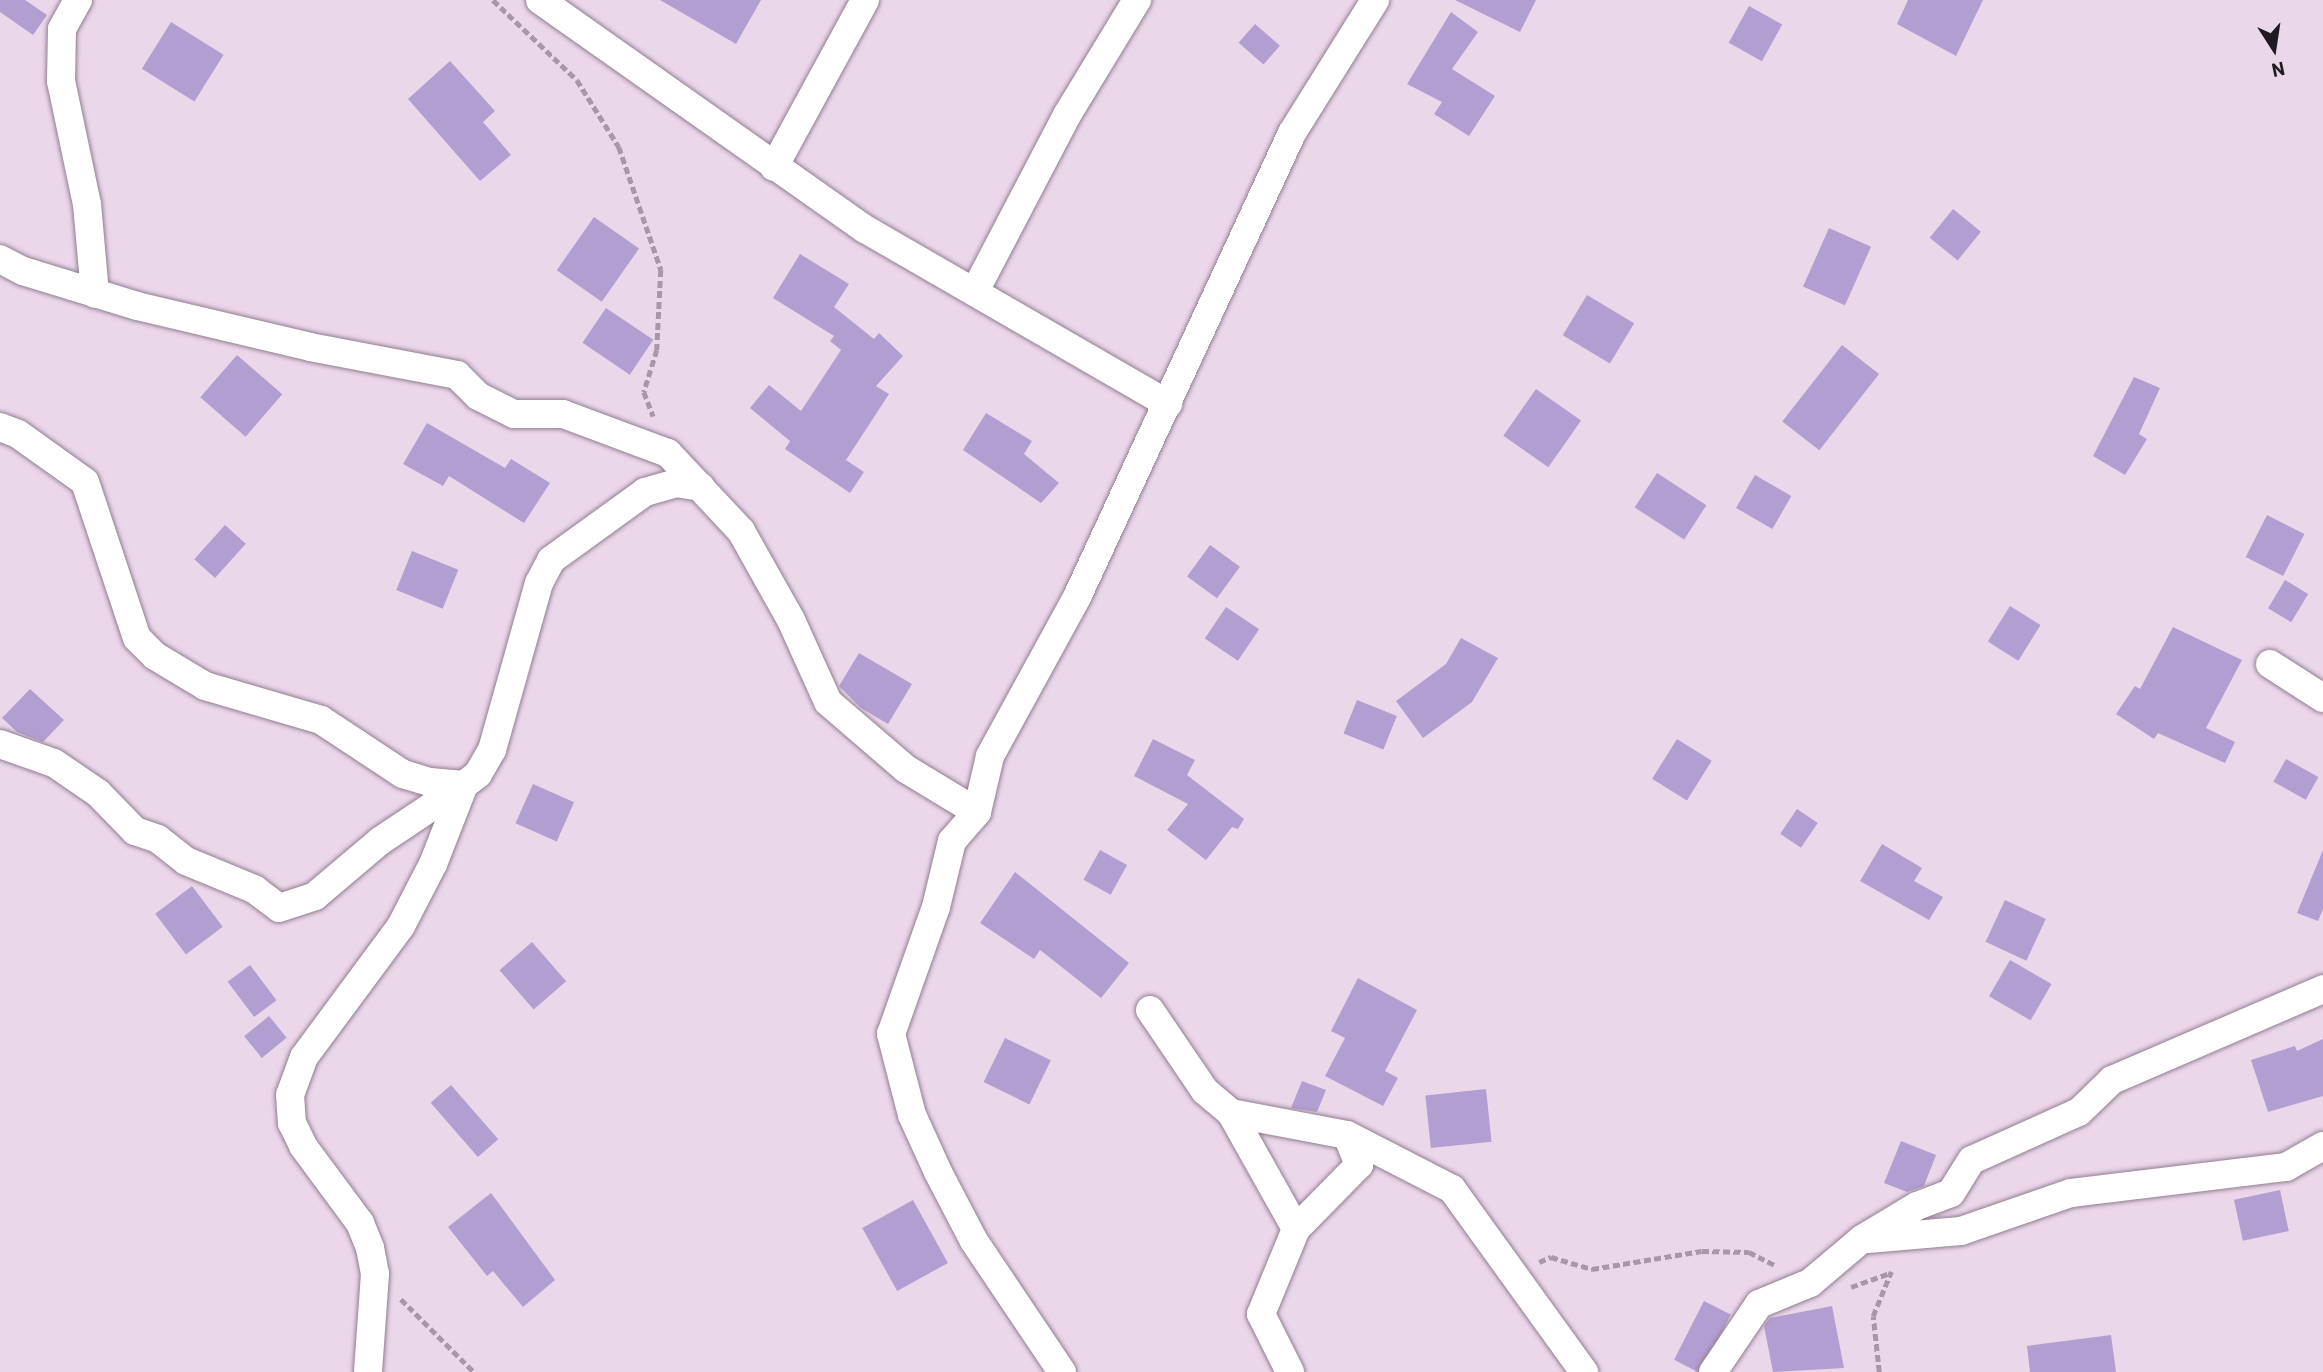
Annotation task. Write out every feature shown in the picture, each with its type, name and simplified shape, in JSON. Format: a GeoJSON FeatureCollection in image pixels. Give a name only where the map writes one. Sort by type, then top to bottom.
{"type":"FeatureCollection","features":[{"type":"Feature","properties":{"kind":"street"},"geometry":{"type":"LineString","coordinates":[[78,0],[62,29],[61,81],[87,204],[95,294]]}},
{"type":"Feature","properties":{"kind":"street"},"geometry":{"type":"LineString","coordinates":[[541,0],[865,229],[975,291],[1059,345],[1168,404]]}},
{"type":"Feature","properties":{"kind":"street"},"geometry":{"type":"LineString","coordinates":[[775,167],[865,0]]}},
{"type":"Feature","properties":{"kind":"street"},"geometry":{"type":"LineString","coordinates":[[975,291],[1067,115],[1137,0]]}},
{"type":"Feature","properties":{"kind":"street"},"geometry":{"type":"LineString","coordinates":[[1062,1372],[974,1241],[938,1172],[912,1115],[891,1034],[936,907],[952,842],[977,812],[990,755],[1078,595],[1292,133],[1375,0]]}},
{"type":"Feature","properties":{"kind":"street"},"geometry":{"type":"LineString","coordinates":[[0,259],[95,294],[310,347],[457,375],[478,396],[514,414],[563,414],[668,453],[741,531],[764,568],[828,702],[906,769],[977,812]]}},
{"type":"Feature","properties":{"kind":"street"},"geometry":{"type":"LineString","coordinates":[[0,427],[18,434],[85,482],[137,638],[176,673],[242,699],[293,708],[342,729],[403,774],[464,785]]}},
{"type":"Feature","properties":{"kind":"street"},"geometry":{"type":"LineString","coordinates":[[0,744],[54,763],[98,793],[135,831],[158,839],[186,861],[254,889],[279,908],[315,896],[359,857],[478,774],[492,750],[539,583],[551,560],[646,492],[676,484],[701,487]]}},
{"type":"Feature","properties":{"kind":"street"},"geometry":{"type":"LineString","coordinates":[[2270,664],[2323,698]]}},
{"type":"Feature","properties":{"kind":"street"},"geometry":{"type":"LineString","coordinates":[[368,1372],[375,1274],[360,1223],[303,1146],[292,1123],[290,1095],[304,1057],[401,926],[433,864],[464,785]]}},
{"type":"Feature","properties":{"kind":"street"},"geometry":{"type":"LineString","coordinates":[[1713,1372],[1759,1304],[1810,1283],[1862,1239],[1917,1206],[1951,1193],[1972,1160],[2079,1112],[2112,1080],[2323,989]]}},
{"type":"Feature","properties":{"kind":"street"},"geometry":{"type":"LineString","coordinates":[[1150,1010],[1205,1091],[1231,1114],[1296,1229]]}},
{"type":"Feature","properties":{"kind":"street"},"geometry":{"type":"LineString","coordinates":[[1231,1114],[1347,1135],[1452,1189],[1584,1372]]}},
{"type":"Feature","properties":{"kind":"street"},"geometry":{"type":"LineString","coordinates":[[1347,1135],[1359,1165]]}},
{"type":"Feature","properties":{"kind":"street"},"geometry":{"type":"LineString","coordinates":[[1862,1239],[1961,1231],[2071,1193],[2286,1167],[2323,1146]]}},
{"type":"Feature","properties":{"kind":"street"},"geometry":{"type":"LineString","coordinates":[[1290,1372],[1261,1314],[1296,1229],[1359,1165],[1396,1159]]}},
{"type":"Feature","properties":{"kind":"path"},"geometry":{"type":"LineString","coordinates":[[493,0],[577,80],[619,147],[660,270],[657,350],[644,392],[668,453]]}},
{"type":"Feature","properties":{"kind":"path"},"geometry":{"type":"LineString","coordinates":[[1879,1372],[1873,1317],[1906,1236]]}},
{"type":"Feature","properties":{"kind":"path"},"geometry":{"type":"LineString","coordinates":[[1514,1272],[1551,1257],[1592,1269],[1702,1251],[1749,1252],[1810,1283]]}},
{"type":"Feature","properties":{"kind":"path"},"geometry":{"type":"LineString","coordinates":[[375,1274],[474,1372]]}},
{"type":"Feature","properties":{"kind":"building"},"geometry":{"type":"Polygon","coordinates":[[[0,0],[25,0],[47,15],[33,35],[0,12],[0,0]]]}},
{"type":"Feature","properties":{"kind":"building"},"geometry":{"type":"Polygon","coordinates":[[[660,0],[761,0],[736,44],[660,0]]]}},
{"type":"Feature","properties":{"kind":"building"},"geometry":{"type":"Polygon","coordinates":[[[1455,0],[1536,0],[1520,32],[1455,0]]]}},
{"type":"Feature","properties":{"kind":"building"},"geometry":{"type":"Polygon","coordinates":[[[1908,0],[1983,0],[1956,56],[1897,24],[1908,0]]]}},
{"type":"Feature","properties":{"kind":"building"},"geometry":{"type":"Polygon","coordinates":[[[1749,6],[1782,24],[1762,61],[1729,43],[1749,6]]]}},
{"type":"Feature","properties":{"kind":"building"},"geometry":{"type":"Polygon","coordinates":[[[1451,12],[1478,32],[1452,69],[1495,96],[1469,136],[1434,114],[1442,102],[1407,84],[1451,12]]]}},
{"type":"Feature","properties":{"kind":"building"},"geometry":{"type":"Polygon","coordinates":[[[171,22],[224,55],[194,101],[142,69],[171,22]]]}},
{"type":"Feature","properties":{"kind":"building"},"geometry":{"type":"Polygon","coordinates":[[[1255,24],[1280,46],[1264,65],[1239,43],[1255,24]]]}},
{"type":"Feature","properties":{"kind":"building"},"geometry":{"type":"Polygon","coordinates":[[[450,61],[495,111],[483,122],[511,155],[480,181],[408,99],[450,61]]]}},
{"type":"Feature","properties":{"kind":"building"},"geometry":{"type":"Polygon","coordinates":[[[1953,209],[1981,232],[1958,260],[1930,238],[1953,209]]]}},
{"type":"Feature","properties":{"kind":"building"},"geometry":{"type":"Polygon","coordinates":[[[594,217],[639,249],[602,302],[557,270],[594,217]]]}},
{"type":"Feature","properties":{"kind":"building"},"geometry":{"type":"Polygon","coordinates":[[[1829,228],[1871,247],[1845,305],[1803,286],[1829,228]]]}},
{"type":"Feature","properties":{"kind":"building"},"geometry":{"type":"Polygon","coordinates":[[[800,254],[849,284],[834,307],[874,339],[879,333],[903,356],[876,386],[889,394],[846,460],[864,472],[850,493],[785,449],[790,441],[750,408],[769,385],[801,411],[841,350],[830,341],[834,336],[773,298],[800,254]]]}},
{"type":"Feature","properties":{"kind":"building"},"geometry":{"type":"Polygon","coordinates":[[[1587,295],[1634,323],[1610,364],[1563,335],[1587,295]]]}},
{"type":"Feature","properties":{"kind":"building"},"geometry":{"type":"Polygon","coordinates":[[[606,308],[653,340],[630,375],[583,343],[606,308]]]}},
{"type":"Feature","properties":{"kind":"building"},"geometry":{"type":"Polygon","coordinates":[[[1842,345],[1879,374],[1819,450],[1782,421],[1842,345]]]}},
{"type":"Feature","properties":{"kind":"building"},"geometry":{"type":"Polygon","coordinates":[[[237,355],[282,394],[246,437],[200,397],[237,355]]]}},
{"type":"Feature","properties":{"kind":"building"},"geometry":{"type":"Polygon","coordinates":[[[2134,377],[2160,388],[2139,434],[2147,439],[2125,475],[2093,456],[2134,377]]]}},
{"type":"Feature","properties":{"kind":"building"},"geometry":{"type":"Polygon","coordinates":[[[1536,389],[1581,421],[1548,467],[1503,436],[1536,389]]]}},
{"type":"Feature","properties":{"kind":"building"},"geometry":{"type":"Polygon","coordinates":[[[986,413],[1032,441],[1024,454],[1059,483],[1041,503],[963,450],[986,413]]]}},
{"type":"Feature","properties":{"kind":"building"},"geometry":{"type":"Polygon","coordinates":[[[427,423],[505,468],[511,459],[550,483],[524,523],[449,476],[443,486],[403,464],[427,423]]]}},
{"type":"Feature","properties":{"kind":"building"},"geometry":{"type":"Polygon","coordinates":[[[1657,473],[1706,505],[1684,540],[1635,507],[1657,473]]]}},
{"type":"Feature","properties":{"kind":"building"},"geometry":{"type":"Polygon","coordinates":[[[1755,475],[1791,496],[1772,529],[1736,508],[1755,475]]]}},
{"type":"Feature","properties":{"kind":"building"},"geometry":{"type":"Polygon","coordinates":[[[2267,515],[2304,534],[2283,576],[2246,557],[2267,515]]]}},
{"type":"Feature","properties":{"kind":"building"},"geometry":{"type":"Polygon","coordinates":[[[225,525],[246,544],[215,578],[194,559],[225,525]]]}},
{"type":"Feature","properties":{"kind":"building"},"geometry":{"type":"Polygon","coordinates":[[[1210,545],[1240,567],[1217,598],[1187,577],[1210,545]]]}},
{"type":"Feature","properties":{"kind":"building"},"geometry":{"type":"Polygon","coordinates":[[[412,551],[458,570],[443,609],[396,590],[412,551]]]}},
{"type":"Feature","properties":{"kind":"building"},"geometry":{"type":"Polygon","coordinates":[[[2285,580],[2308,594],[2291,622],[2268,608],[2285,580]]]}},
{"type":"Feature","properties":{"kind":"building"},"geometry":{"type":"Polygon","coordinates":[[[2010,606],[2041,625],[2018,661],[1988,642],[2010,606]]]}},
{"type":"Feature","properties":{"kind":"building"},"geometry":{"type":"Polygon","coordinates":[[[1226,607],[1259,629],[1238,661],[1205,639],[1226,607]]]}},
{"type":"Feature","properties":{"kind":"building"},"geometry":{"type":"Polygon","coordinates":[[[2173,627],[2242,660],[2206,728],[2235,742],[2225,763],[2158,733],[2154,739],[2116,714],[2135,686],[2140,689],[2173,627]]]}},
{"type":"Feature","properties":{"kind":"building"},"geometry":{"type":"Polygon","coordinates":[[[1461,638],[1498,658],[1472,702],[1423,738],[1396,701],[1446,664],[1461,638]]]}},
{"type":"Feature","properties":{"kind":"building"},"geometry":{"type":"Polygon","coordinates":[[[859,653],[912,684],[888,724],[861,708],[839,686],[859,653]]]}},
{"type":"Feature","properties":{"kind":"building"},"geometry":{"type":"Polygon","coordinates":[[[30,689],[64,720],[43,742],[17,732],[2,718],[30,689]]]}},
{"type":"Feature","properties":{"kind":"building"},"geometry":{"type":"Polygon","coordinates":[[[1357,700],[1397,716],[1383,749],[1344,733],[1357,700]]]}},
{"type":"Feature","properties":{"kind":"building"},"geometry":{"type":"Polygon","coordinates":[[[1153,739],[1195,760],[1187,775],[1244,819],[1238,829],[1232,827],[1206,860],[1167,830],[1188,804],[1134,776],[1153,739]]]}},
{"type":"Feature","properties":{"kind":"building"},"geometry":{"type":"Polygon","coordinates":[[[1677,739],[1712,761],[1687,801],[1652,779],[1677,739]]]}},
{"type":"Feature","properties":{"kind":"building"},"geometry":{"type":"Polygon","coordinates":[[[2286,759],[2318,777],[2306,800],[2273,782],[2286,759]]]}},
{"type":"Feature","properties":{"kind":"building"},"geometry":{"type":"Polygon","coordinates":[[[533,784],[574,802],[557,842],[516,823],[533,784]]]}},
{"type":"Feature","properties":{"kind":"building"},"geometry":{"type":"Polygon","coordinates":[[[1797,809],[1818,823],[1801,848],[1780,834],[1797,809]]]}},
{"type":"Feature","properties":{"kind":"building"},"geometry":{"type":"Polygon","coordinates":[[[1882,844],[1922,868],[1914,881],[1943,897],[1929,920],[1860,881],[1882,844]]]}},
{"type":"Feature","properties":{"kind":"building"},"geometry":{"type":"Polygon","coordinates":[[[1100,850],[1127,865],[1111,895],[1084,880],[1100,850]]]}},
{"type":"Feature","properties":{"kind":"building"},"geometry":{"type":"Polygon","coordinates":[[[2323,850],[2323,909],[2318,921],[2297,913],[2323,850]]]}},
{"type":"Feature","properties":{"kind":"building"},"geometry":{"type":"Polygon","coordinates":[[[1015,872],[1129,963],[1101,998],[1040,950],[1034,959],[980,923],[1015,872]]]}},
{"type":"Feature","properties":{"kind":"building"},"geometry":{"type":"Polygon","coordinates":[[[192,886],[223,927],[186,954],[155,914],[192,886]]]}},
{"type":"Feature","properties":{"kind":"building"},"geometry":{"type":"Polygon","coordinates":[[[2005,900],[2046,919],[2026,961],[1986,942],[2005,900]]]}},
{"type":"Feature","properties":{"kind":"building"},"geometry":{"type":"Polygon","coordinates":[[[532,942],[566,981],[534,1009],[500,970],[532,942]]]}},
{"type":"Feature","properties":{"kind":"building"},"geometry":{"type":"Polygon","coordinates":[[[2010,960],[2052,984],[2031,1020],[1989,996],[2010,960]]]}},
{"type":"Feature","properties":{"kind":"building"},"geometry":{"type":"Polygon","coordinates":[[[250,965],[276,1000],[254,1017],[228,982],[250,965]]]}},
{"type":"Feature","properties":{"kind":"building"},"geometry":{"type":"Polygon","coordinates":[[[1358,978],[1417,1010],[1385,1071],[1398,1078],[1383,1106],[1325,1076],[1345,1038],[1331,1031],[1358,978]]]}},
{"type":"Feature","properties":{"kind":"building"},"geometry":{"type":"Polygon","coordinates":[[[269,1016],[287,1038],[262,1058],[244,1036],[269,1016]]]}},
{"type":"Feature","properties":{"kind":"building"},"geometry":{"type":"Polygon","coordinates":[[[1005,1038],[1051,1060],[1029,1104],[984,1082],[1005,1038]]]}},
{"type":"Feature","properties":{"kind":"building"},"geometry":{"type":"Polygon","coordinates":[[[2323,1039],[2323,1096],[2268,1112],[2251,1060],[2295,1046],[2297,1051],[2323,1039]]]}},
{"type":"Feature","properties":{"kind":"building"},"geometry":{"type":"Polygon","coordinates":[[[1302,1081],[1326,1090],[1317,1112],[1291,1108],[1302,1081]]]}},
{"type":"Feature","properties":{"kind":"building"},"geometry":{"type":"Polygon","coordinates":[[[451,1085],[498,1139],[478,1157],[431,1103],[451,1085]]]}},
{"type":"Feature","properties":{"kind":"building"},"geometry":{"type":"Polygon","coordinates":[[[1486,1089],[1492,1142],[1431,1148],[1425,1095],[1486,1089]]]}},
{"type":"Feature","properties":{"kind":"building"},"geometry":{"type":"Polygon","coordinates":[[[1901,1141],[1936,1155],[1924,1186],[1907,1192],[1884,1183],[1901,1141]]]}},
{"type":"Feature","properties":{"kind":"building"},"geometry":{"type":"Polygon","coordinates":[[[2280,1190],[2289,1231],[2243,1241],[2234,1200],[2280,1190]]]}},
{"type":"Feature","properties":{"kind":"building"},"geometry":{"type":"Polygon","coordinates":[[[491,1193],[555,1280],[523,1307],[493,1271],[487,1276],[448,1227],[491,1193]]]}},
{"type":"Feature","properties":{"kind":"building"},"geometry":{"type":"Polygon","coordinates":[[[913,1200],[948,1263],[897,1291],[862,1228],[913,1200]]]}},
{"type":"Feature","properties":{"kind":"building"},"geometry":{"type":"Polygon","coordinates":[[[1704,1301],[1731,1315],[1701,1372],[1674,1360],[1704,1301]]]}},
{"type":"Feature","properties":{"kind":"building"},"geometry":{"type":"Polygon","coordinates":[[[1832,1306],[1844,1368],[1773,1372],[1764,1326],[1770,1318],[1832,1306]]]}},
{"type":"Feature","properties":{"kind":"building"},"geometry":{"type":"Polygon","coordinates":[[[2111,1335],[2116,1372],[2030,1372],[2027,1346],[2111,1335]]]}}]}
